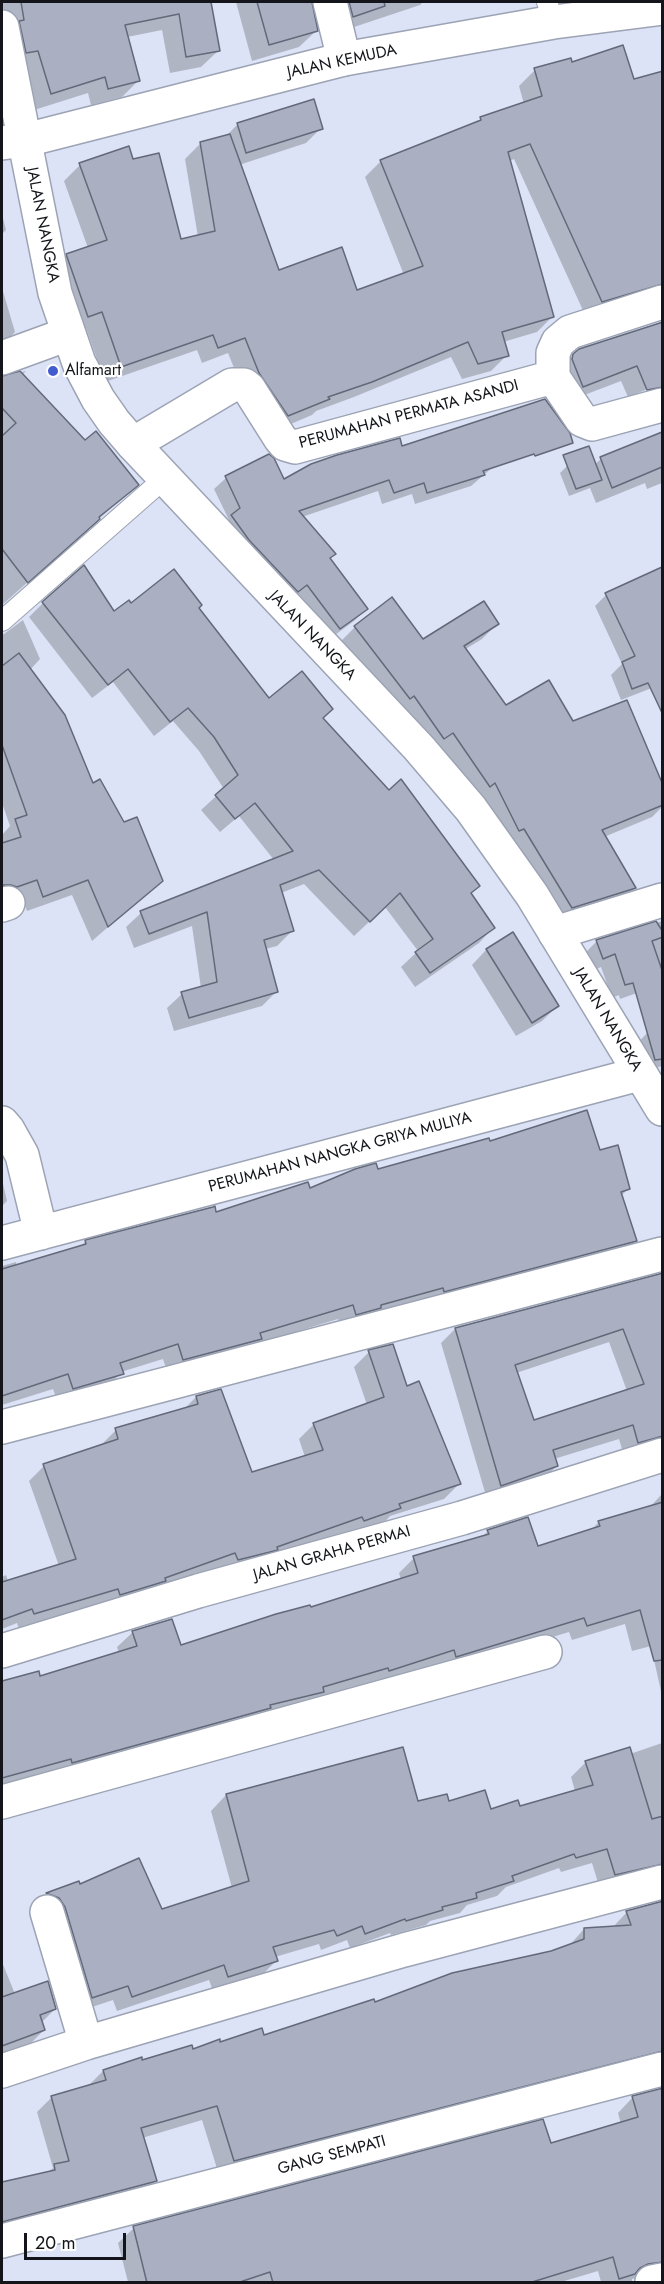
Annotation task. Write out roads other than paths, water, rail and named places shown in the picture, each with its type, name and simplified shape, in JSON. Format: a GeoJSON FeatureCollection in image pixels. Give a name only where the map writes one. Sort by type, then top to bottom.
{"type":"FeatureCollection","features":[{"type":"Feature","properties":{"kind":"street"},"geometry":{"type":"LineString","coordinates":[[330,2],[344,59]]}},
{"type":"Feature","properties":{"kind":"street","name":"JALAN KEMUDA"},"geometry":{"type":"LineString","coordinates":[[14,141],[344,59],[550,12],[663,8]]}},
{"type":"Feature","properties":{"kind":"street","name":"JALAN NANGKA"},"geometry":{"type":"LineString","coordinates":[[2,27],[14,141],[68,334],[79,363],[98,399],[133,444],[419,748],[471,809],[532,895],[639,1074],[663,1109]]}},
{"type":"Feature","properties":{"kind":"street"},"geometry":{"type":"LineString","coordinates":[[663,302],[570,332],[558,342],[553,353],[553,377],[582,420],[592,424],[663,405]]}},
{"type":"Feature","properties":{"kind":"street"},"geometry":{"type":"LineString","coordinates":[[2,358],[68,334]]}},
{"type":"Feature","properties":{"kind":"street","name":"PERUMAHAN PERMATA ASANDI"},"geometry":{"type":"LineString","coordinates":[[133,444],[232,385],[243,385],[249,389],[280,438],[285,444],[294,447],[553,377]]}},
{"type":"Feature","properties":{"kind":"street"},"geometry":{"type":"LineString","coordinates":[[555,933],[663,900]]}},
{"type":"Feature","properties":{"kind":"street","name":"PERUMAHAN NANGKA GRIYA MULIYA"},"geometry":{"type":"LineString","coordinates":[[2,1243],[639,1074]]}},
{"type":"Feature","properties":{"kind":"street"},"geometry":{"type":"LineString","coordinates":[[2,1123],[22,1155],[41,1233]]}},
{"type":"Feature","properties":{"kind":"street"},"geometry":{"type":"LineString","coordinates":[[2,1427],[663,1254]]}},
{"type":"Feature","properties":{"kind":"street","name":"JALAN GRAHA PERMAI"},"geometry":{"type":"LineString","coordinates":[[2,1651],[198,1591],[462,1518],[663,1455]]}},
{"type":"Feature","properties":{"kind":"street"},"geometry":{"type":"LineString","coordinates":[[2,1802],[545,1652]]}},
{"type":"Feature","properties":{"kind":"street"},"geometry":{"type":"LineString","coordinates":[[2,2071],[86,2043],[404,1950],[663,1882]]}},
{"type":"Feature","properties":{"kind":"street"},"geometry":{"type":"LineString","coordinates":[[47,1911],[86,2043]]}},
{"type":"Feature","properties":{"kind":"street","name":"GANG SEMPATI"},"geometry":{"type":"LineString","coordinates":[[2,2241],[663,2069]]}},
{"type":"Feature","properties":{"kind":"street"},"geometry":{"type":"LineString","coordinates":[[652,2283],[663,2280]]}},
{"type":"Feature","properties":{"kind":"lane"},"geometry":{"type":"LineString","coordinates":[[2,621],[166,477]]}},
{"type":"Feature","properties":{"kind":"place","name":"Alfamart"},"geometry":{"type":"Point","coordinates":[53,371]}}]}
